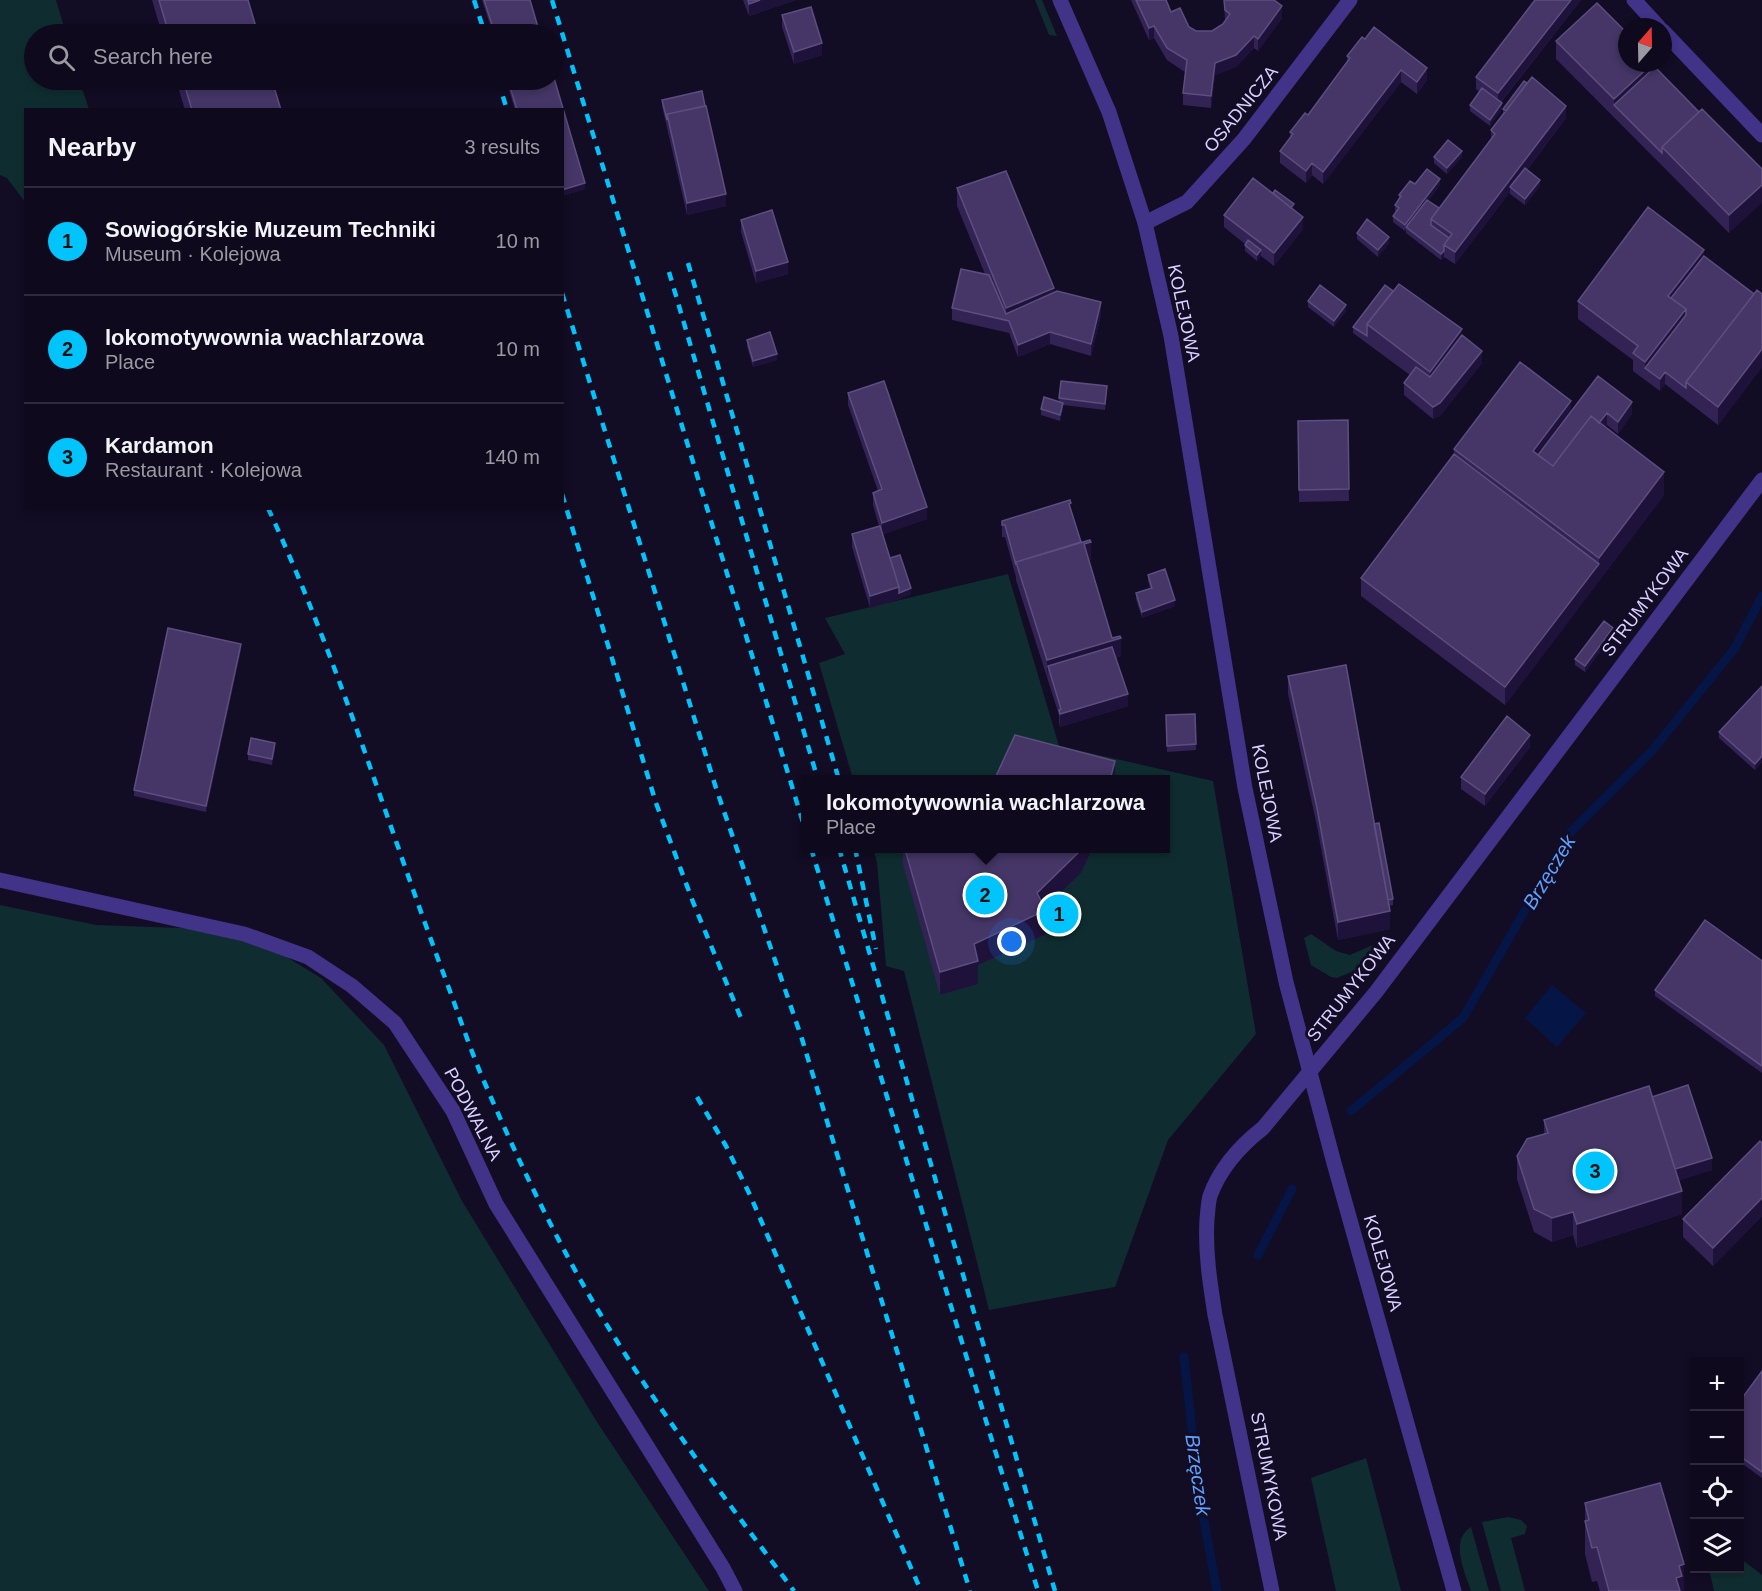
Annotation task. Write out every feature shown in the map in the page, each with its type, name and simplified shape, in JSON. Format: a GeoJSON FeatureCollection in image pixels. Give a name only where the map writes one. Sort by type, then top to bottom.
{"type":"FeatureCollection","features":[{"type":"Feature","properties":{"kind":"street","name":"KOLEJOWA"},"geometry":{"type":"LineString","coordinates":[[1060,0],[1109,112],[1145,223],[1171,336],[1245,788],[1286,982],[1454,1591]]}},
{"type":"Feature","properties":{"kind":"street","name":"OSADNICZA"},"geometry":{"type":"LineString","coordinates":[[1145,223],[1187,202],[1244,139],[1350,0]]}},
{"type":"Feature","properties":{"kind":"street"},"geometry":{"type":"LineString","coordinates":[[1634,0],[1651,18]]}},
{"type":"Feature","properties":{"kind":"street"},"geometry":{"type":"LineString","coordinates":[[1672,40],[1762,135]]}},
{"type":"Feature","properties":{"kind":"street","name":"STRUMYKOWA"},"geometry":{"type":"LineString","coordinates":[[1272,1591],[1207,1270],[1209,1198],[1219,1176],[1245,1142],[1263,1128],[1376,992],[1762,480]]}},
{"type":"Feature","properties":{"kind":"street","name":"PODWALNA"},"geometry":{"type":"LineString","coordinates":[[0,880],[244,934],[308,957],[352,987],[395,1023],[453,1111],[496,1204],[723,1568],[735,1591]]}},
{"type":"Feature","properties":{"kind":"green space"},"geometry":{"type":"Polygon","coordinates":[[[0,0],[56,0],[63,24],[24,24],[24,90],[82,90],[89,108],[24,108],[24,201],[7,178],[0,175],[0,0]]]}},
{"type":"Feature","properties":{"kind":"green space"},"geometry":{"type":"Polygon","coordinates":[[[1035,0],[1042,0],[1057,36],[1049,35],[1035,0]]]}},
{"type":"Feature","properties":{"kind":"green space"},"geometry":{"type":"Polygon","coordinates":[[[1008,574],[1059,746],[1213,781],[1256,1034],[1168,1140],[1115,1287],[989,1310],[904,971],[886,966],[877,862],[874,853],[1170,853],[1170,775],[852,775],[819,663],[845,654],[825,618],[1008,574]]]}},
{"type":"Feature","properties":{"kind":"green space"},"geometry":{"type":"Polygon","coordinates":[[[0,905],[96,925],[209,929],[285,956],[321,978],[384,1045],[462,1201],[597,1422],[709,1591],[0,1591],[0,905]]]}},
{"type":"Feature","properties":{"kind":"green space"},"geometry":{"type":"Polygon","coordinates":[[[1311,934],[1336,951],[1350,955],[1378,945],[1361,968],[1337,978],[1311,965],[1304,938],[1311,934]]]}},
{"type":"Feature","properties":{"kind":"green space"},"geometry":{"type":"Polygon","coordinates":[[[1366,1458],[1401,1591],[1336,1591],[1311,1478],[1366,1458]]]}},
{"type":"Feature","properties":{"kind":"green space"},"geometry":{"type":"Polygon","coordinates":[[[1508,1517],[1521,1520],[1527,1526],[1525,1534],[1511,1538],[1525,1591],[1501,1591],[1482,1522],[1508,1517]]]}},
{"type":"Feature","properties":{"kind":"green space"},"geometry":{"type":"Polygon","coordinates":[[[1471,1527],[1489,1591],[1471,1591],[1460,1557],[1461,1540],[1464,1533],[1471,1527]]]}},
{"type":"Feature","properties":{"kind":"green space"},"geometry":{"type":"Polygon","coordinates":[[[1744,1561],[1762,1575],[1762,1591],[1714,1591],[1710,1573],[1744,1573],[1744,1561]]]}},
{"type":"Feature","properties":{"kind":"shaded area"},"geometry":{"type":"Polygon","coordinates":[[[1552,985],[1586,1013],[1557,1047],[1525,1018],[1552,985]]]}},
{"type":"Feature","properties":{"kind":"building"},"geometry":{"type":"Polygon","coordinates":[[[159,0],[248,0],[255,24],[166,24],[159,0]]]}},
{"type":"Feature","properties":{"kind":"building"},"geometry":{"type":"Polygon","coordinates":[[[484,0],[530,0],[537,24],[492,24],[484,0]]]}},
{"type":"Feature","properties":{"kind":"building"},"geometry":{"type":"Polygon","coordinates":[[[748,0],[760,0],[749,4],[748,0]]]}},
{"type":"Feature","properties":{"kind":"building"},"geometry":{"type":"Polygon","coordinates":[[[1136,0],[1166,0],[1171,12],[1180,8],[1189,27],[1196,31],[1212,31],[1223,24],[1230,14],[1225,10],[1224,0],[1274,0],[1282,6],[1258,39],[1254,36],[1236,55],[1215,63],[1211,96],[1183,93],[1187,60],[1167,48],[1154,26],[1149,28],[1136,0]]]}},
{"type":"Feature","properties":{"kind":"building"},"geometry":{"type":"Polygon","coordinates":[[[1535,0],[1571,0],[1498,93],[1476,77],[1535,0]]]}},
{"type":"Feature","properties":{"kind":"building"},"geometry":{"type":"Polygon","coordinates":[[[1597,3],[1618,24],[1618,72],[1643,72],[1614,99],[1556,41],[1597,3]]]}},
{"type":"Feature","properties":{"kind":"building"},"geometry":{"type":"Polygon","coordinates":[[[811,7],[822,43],[794,52],[782,15],[811,7]]]}},
{"type":"Feature","properties":{"kind":"building"},"geometry":{"type":"Polygon","coordinates":[[[1374,27],[1427,68],[1417,82],[1401,70],[1323,172],[1312,163],[1306,171],[1280,151],[1293,134],[1290,132],[1305,113],[1308,115],[1350,58],[1347,56],[1362,37],[1365,39],[1374,27]]]}},
{"type":"Feature","properties":{"kind":"building"},"geometry":{"type":"Polygon","coordinates":[[[1650,72],[1660,72],[1699,112],[1662,147],[1662,153],[1614,105],[1650,72]]]}},
{"type":"Feature","properties":{"kind":"building"},"geometry":{"type":"Polygon","coordinates":[[[1532,77],[1566,106],[1455,252],[1444,245],[1452,234],[1431,219],[1495,134],[1491,130],[1532,77]]]}},
{"type":"Feature","properties":{"kind":"building"},"geometry":{"type":"Polygon","coordinates":[[[1524,81],[1527,83],[1506,111],[1503,109],[1524,81]]]}},
{"type":"Feature","properties":{"kind":"building"},"geometry":{"type":"Polygon","coordinates":[[[1482,88],[1502,103],[1490,120],[1470,105],[1482,88]]]}},
{"type":"Feature","properties":{"kind":"building"},"geometry":{"type":"Polygon","coordinates":[[[186,90],[275,90],[280,108],[191,108],[186,90]]]}},
{"type":"Feature","properties":{"kind":"building"},"geometry":{"type":"Polygon","coordinates":[[[511,90],[558,90],[563,108],[516,108],[511,90]]]}},
{"type":"Feature","properties":{"kind":"building"},"geometry":{"type":"Polygon","coordinates":[[[702,91],[705,106],[667,114],[667,120],[662,100],[702,91]]]}},
{"type":"Feature","properties":{"kind":"building"},"geometry":{"type":"Polygon","coordinates":[[[706,106],[726,194],[687,203],[667,114],[706,106]]]}},
{"type":"Feature","properties":{"kind":"building"},"geometry":{"type":"Polygon","coordinates":[[[1702,109],[1762,169],[1762,185],[1729,215],[1662,147],[1702,109]]]}},
{"type":"Feature","properties":{"kind":"building"},"geometry":{"type":"Polygon","coordinates":[[[564,112],[585,183],[564,189],[564,112]]]}},
{"type":"Feature","properties":{"kind":"building"},"geometry":{"type":"Polygon","coordinates":[[[1448,140],[1462,151],[1447,168],[1434,157],[1448,140]]]}},
{"type":"Feature","properties":{"kind":"building"},"geometry":{"type":"Polygon","coordinates":[[[1525,168],[1540,180],[1525,199],[1510,187],[1525,168]]]}},
{"type":"Feature","properties":{"kind":"building"},"geometry":{"type":"Polygon","coordinates":[[[1427,169],[1440,179],[1405,225],[1393,216],[1399,208],[1395,205],[1401,196],[1399,195],[1410,181],[1415,184],[1427,169]]]}},
{"type":"Feature","properties":{"kind":"building"},"geometry":{"type":"Polygon","coordinates":[[[1006,171],[1054,288],[1006,308],[957,188],[1006,171]]]}},
{"type":"Feature","properties":{"kind":"building"},"geometry":{"type":"Polygon","coordinates":[[[1253,178],[1303,217],[1274,253],[1224,215],[1253,178]]]}},
{"type":"Feature","properties":{"kind":"building"},"geometry":{"type":"Polygon","coordinates":[[[1275,190],[1294,204],[1291,208],[1273,193],[1275,190]]]}},
{"type":"Feature","properties":{"kind":"building"},"geometry":{"type":"Polygon","coordinates":[[[1427,200],[1439,208],[1431,219],[1431,225],[1449,238],[1441,254],[1406,227],[1427,200]]]}},
{"type":"Feature","properties":{"kind":"building"},"geometry":{"type":"Polygon","coordinates":[[[1648,207],[1704,250],[1668,296],[1686,309],[1645,362],[1633,353],[1638,346],[1578,301],[1648,207]]]}},
{"type":"Feature","properties":{"kind":"building"},"geometry":{"type":"Polygon","coordinates":[[[772,210],[788,262],[756,271],[741,220],[772,210]]]}},
{"type":"Feature","properties":{"kind":"building"},"geometry":{"type":"Polygon","coordinates":[[[1367,219],[1389,237],[1378,250],[1357,233],[1367,219]]]}},
{"type":"Feature","properties":{"kind":"building"},"geometry":{"type":"Polygon","coordinates":[[[1248,240],[1261,250],[1257,255],[1245,245],[1248,240]]]}},
{"type":"Feature","properties":{"kind":"building"},"geometry":{"type":"Polygon","coordinates":[[[1704,256],[1754,294],[1686,382],[1686,388],[1665,372],[1660,379],[1645,368],[1686,315],[1686,309],[1671,298],[1704,256]]]}},
{"type":"Feature","properties":{"kind":"building"},"geometry":{"type":"Polygon","coordinates":[[[961,269],[989,275],[1006,314],[1057,291],[1101,302],[1091,344],[1050,332],[1018,345],[1009,321],[952,308],[961,269]]]}},
{"type":"Feature","properties":{"kind":"building"},"geometry":{"type":"Polygon","coordinates":[[[1399,284],[1462,329],[1430,372],[1367,324],[1399,284]]]}},
{"type":"Feature","properties":{"kind":"building"},"geometry":{"type":"Polygon","coordinates":[[[1320,285],[1346,305],[1334,321],[1308,301],[1320,285]]]}},
{"type":"Feature","properties":{"kind":"building"},"geometry":{"type":"Polygon","coordinates":[[[1385,285],[1393,291],[1367,324],[1367,336],[1353,327],[1385,285]]]}},
{"type":"Feature","properties":{"kind":"building"},"geometry":{"type":"Polygon","coordinates":[[[1757,290],[1762,294],[1762,349],[1718,407],[1686,382],[1757,290]]]}},
{"type":"Feature","properties":{"kind":"building"},"geometry":{"type":"Polygon","coordinates":[[[770,332],[777,354],[753,361],[747,340],[770,332]]]}},
{"type":"Feature","properties":{"kind":"building"},"geometry":{"type":"Polygon","coordinates":[[[1462,335],[1482,351],[1440,403],[1433,407],[1404,383],[1416,367],[1430,377],[1462,335]]]}},
{"type":"Feature","properties":{"kind":"building"},"geometry":{"type":"Polygon","coordinates":[[[1520,362],[1571,401],[1533,451],[1553,466],[1591,416],[1664,472],[1599,558],[1454,449],[1520,362]]]}},
{"type":"Feature","properties":{"kind":"building"},"geometry":{"type":"Polygon","coordinates":[[[1598,376],[1632,402],[1618,422],[1607,413],[1599,423],[1591,416],[1553,466],[1538,455],[1598,376]]]}},
{"type":"Feature","properties":{"kind":"building"},"geometry":{"type":"Polygon","coordinates":[[[884,381],[927,507],[882,523],[873,493],[882,489],[848,393],[884,381]]]}},
{"type":"Feature","properties":{"kind":"building"},"geometry":{"type":"Polygon","coordinates":[[[1061,381],[1107,386],[1105,404],[1059,398],[1061,381]]]}},
{"type":"Feature","properties":{"kind":"building"},"geometry":{"type":"Polygon","coordinates":[[[1044,397],[1063,403],[1060,415],[1041,409],[1044,397]]]}},
{"type":"Feature","properties":{"kind":"building"},"geometry":{"type":"Polygon","coordinates":[[[1348,420],[1349,489],[1299,490],[1298,421],[1348,420]]]}},
{"type":"Feature","properties":{"kind":"building"},"geometry":{"type":"Polygon","coordinates":[[[1454,454],[1599,564],[1505,687],[1361,578],[1454,454]]]}},
{"type":"Feature","properties":{"kind":"building"},"geometry":{"type":"Polygon","coordinates":[[[1070,500],[1069,504],[1081,542],[1016,562],[1016,565],[1002,521],[1070,500]]]}},
{"type":"Feature","properties":{"kind":"building"},"geometry":{"type":"Polygon","coordinates":[[[880,526],[899,587],[870,596],[852,534],[880,526]]]}},
{"type":"Feature","properties":{"kind":"building"},"geometry":{"type":"Polygon","coordinates":[[[1090,540],[1091,542],[1084,544],[1112,638],[1120,636],[1121,638],[1047,660],[1016,562],[1090,540]]]}},
{"type":"Feature","properties":{"kind":"building"},"geometry":{"type":"Polygon","coordinates":[[[900,555],[911,588],[899,593],[890,558],[900,555]]]}},
{"type":"Feature","properties":{"kind":"building"},"geometry":{"type":"Polygon","coordinates":[[[1165,569],[1175,600],[1142,612],[1136,593],[1152,588],[1148,575],[1165,569]]]}},
{"type":"Feature","properties":{"kind":"building"},"geometry":{"type":"Polygon","coordinates":[[[1604,621],[1613,628],[1585,666],[1575,659],[1604,621]]]}},
{"type":"Feature","properties":{"kind":"building"},"geometry":{"type":"Polygon","coordinates":[[[168,628],[241,644],[206,806],[134,790],[168,628]]]}},
{"type":"Feature","properties":{"kind":"building"},"geometry":{"type":"Polygon","coordinates":[[[1112,647],[1128,694],[1060,714],[1061,709],[1048,666],[1112,647]]]}},
{"type":"Feature","properties":{"kind":"building"},"geometry":{"type":"Polygon","coordinates":[[[1346,665],[1390,911],[1338,922],[1317,808],[1288,676],[1346,665]]]}},
{"type":"Feature","properties":{"kind":"building"},"geometry":{"type":"Polygon","coordinates":[[[1762,686],[1762,756],[1755,764],[1719,732],[1762,686]]]}},
{"type":"Feature","properties":{"kind":"building"},"geometry":{"type":"Polygon","coordinates":[[[1195,714],[1196,744],[1167,746],[1166,715],[1195,714]]]}},
{"type":"Feature","properties":{"kind":"building"},"geometry":{"type":"Polygon","coordinates":[[[1507,716],[1530,735],[1485,794],[1461,777],[1507,716]]]}},
{"type":"Feature","properties":{"kind":"building"},"geometry":{"type":"Polygon","coordinates":[[[1015,735],[1115,761],[1111,775],[996,775],[1015,735]]]}},
{"type":"Feature","properties":{"kind":"building"},"geometry":{"type":"Polygon","coordinates":[[[251,738],[275,743],[272,759],[248,754],[251,738]]]}},
{"type":"Feature","properties":{"kind":"building"},"geometry":{"type":"Polygon","coordinates":[[[1379,823],[1393,899],[1388,900],[1374,824],[1379,823]]]}},
{"type":"Feature","properties":{"kind":"building"},"geometry":{"type":"Polygon","coordinates":[[[906,853],[1078,853],[1037,893],[1046,910],[974,944],[978,961],[940,972],[906,853]]]}},
{"type":"Feature","properties":{"kind":"building"},"geometry":{"type":"Polygon","coordinates":[[[1705,920],[1762,961],[1762,1066],[1655,990],[1705,920]]]}},
{"type":"Feature","properties":{"kind":"building"},"geometry":{"type":"Polygon","coordinates":[[[1688,1085],[1712,1158],[1675,1169],[1652,1097],[1688,1085]]]}},
{"type":"Feature","properties":{"kind":"building"},"geometry":{"type":"Polygon","coordinates":[[[1649,1086],[1682,1191],[1577,1224],[1573,1212],[1552,1218],[1534,1209],[1517,1156],[1527,1139],[1548,1133],[1544,1120],[1649,1086]]]}},
{"type":"Feature","properties":{"kind":"building"},"geometry":{"type":"Polygon","coordinates":[[[1760,1141],[1762,1143],[1762,1198],[1713,1248],[1683,1219],[1760,1141]]]}},
{"type":"Feature","properties":{"kind":"building"},"geometry":{"type":"Polygon","coordinates":[[[1762,1371],[1762,1472],[1744,1459],[1744,1396],[1762,1371]]]}},
{"type":"Feature","properties":{"kind":"building"},"geometry":{"type":"Polygon","coordinates":[[[1660,1483],[1684,1564],[1679,1566],[1682,1576],[1676,1578],[1680,1591],[1609,1591],[1597,1547],[1592,1548],[1585,1521],[1589,1520],[1585,1503],[1660,1483]]]}},
{"type":"Feature","properties":{"kind":"waterway","name":"Brzęczek"},"geometry":{"type":"LineString","coordinates":[[1351,1111],[1463,1018],[1569,834],[1651,752],[1735,648],[1762,596]]}},
{"type":"Feature","properties":{"kind":"waterway","name":"Brzęczek"},"geometry":{"type":"LineString","coordinates":[[1258,1255],[1292,1189]]}},
{"type":"Feature","properties":{"kind":"waterway","name":"Brzęczek"},"geometry":{"type":"LineString","coordinates":[[1184,1357],[1199,1494],[1217,1591]]}},
{"type":"Feature","properties":{"kind":"railway"},"geometry":{"type":"LineString","coordinates":[[474,0],[482,24]]}},
{"type":"Feature","properties":{"kind":"railway"},"geometry":{"type":"LineString","coordinates":[[552,0],[559,24]]}},
{"type":"Feature","properties":{"kind":"railway"},"geometry":{"type":"LineString","coordinates":[[564,39],[801,816]]}},
{"type":"Feature","properties":{"kind":"railway"},"geometry":{"type":"LineString","coordinates":[[501,90],[506,108]]}},
{"type":"Feature","properties":{"kind":"railway"},"geometry":{"type":"LineString","coordinates":[[688,263],[838,775]]}},
{"type":"Feature","properties":{"kind":"railway"},"geometry":{"type":"LineString","coordinates":[[669,272],[817,775]]}},
{"type":"Feature","properties":{"kind":"railway"},"geometry":{"type":"LineString","coordinates":[[564,299],[716,788],[802,1039],[970,1591]]}},
{"type":"Feature","properties":{"kind":"railway"},"geometry":{"type":"LineString","coordinates":[[564,501],[656,803],[693,902],[743,1023]]}},
{"type":"Feature","properties":{"kind":"railway"},"geometry":{"type":"LineString","coordinates":[[269,510],[339,681],[475,1060],[526,1174],[577,1274],[657,1403],[794,1591]]}},
{"type":"Feature","properties":{"kind":"railway"},"geometry":{"type":"LineString","coordinates":[[813,853],[1038,1591]]}},
{"type":"Feature","properties":{"kind":"railway"},"geometry":{"type":"LineString","coordinates":[[840,853],[1055,1591]]}},
{"type":"Feature","properties":{"kind":"railway"},"geometry":{"type":"LineString","coordinates":[[856,853],[876,949]]}},
{"type":"Feature","properties":{"kind":"railway"},"geometry":{"type":"LineString","coordinates":[[697,1097],[726,1146],[750,1195],[921,1591]]}},
{"type":"Feature","properties":{"kind":"place","name":"lokomotywownia wachlarzowa"},"geometry":{"type":"Point","coordinates":[985,895]}},
{"type":"Feature","properties":{"kind":"place","name":"Sowiogórskie Muzeum Techniki"},"geometry":{"type":"Point","coordinates":[1059,914]}},
{"type":"Feature","properties":{"kind":"place","name":"Kardamon"},"geometry":{"type":"Point","coordinates":[1595,1171]}}]}
